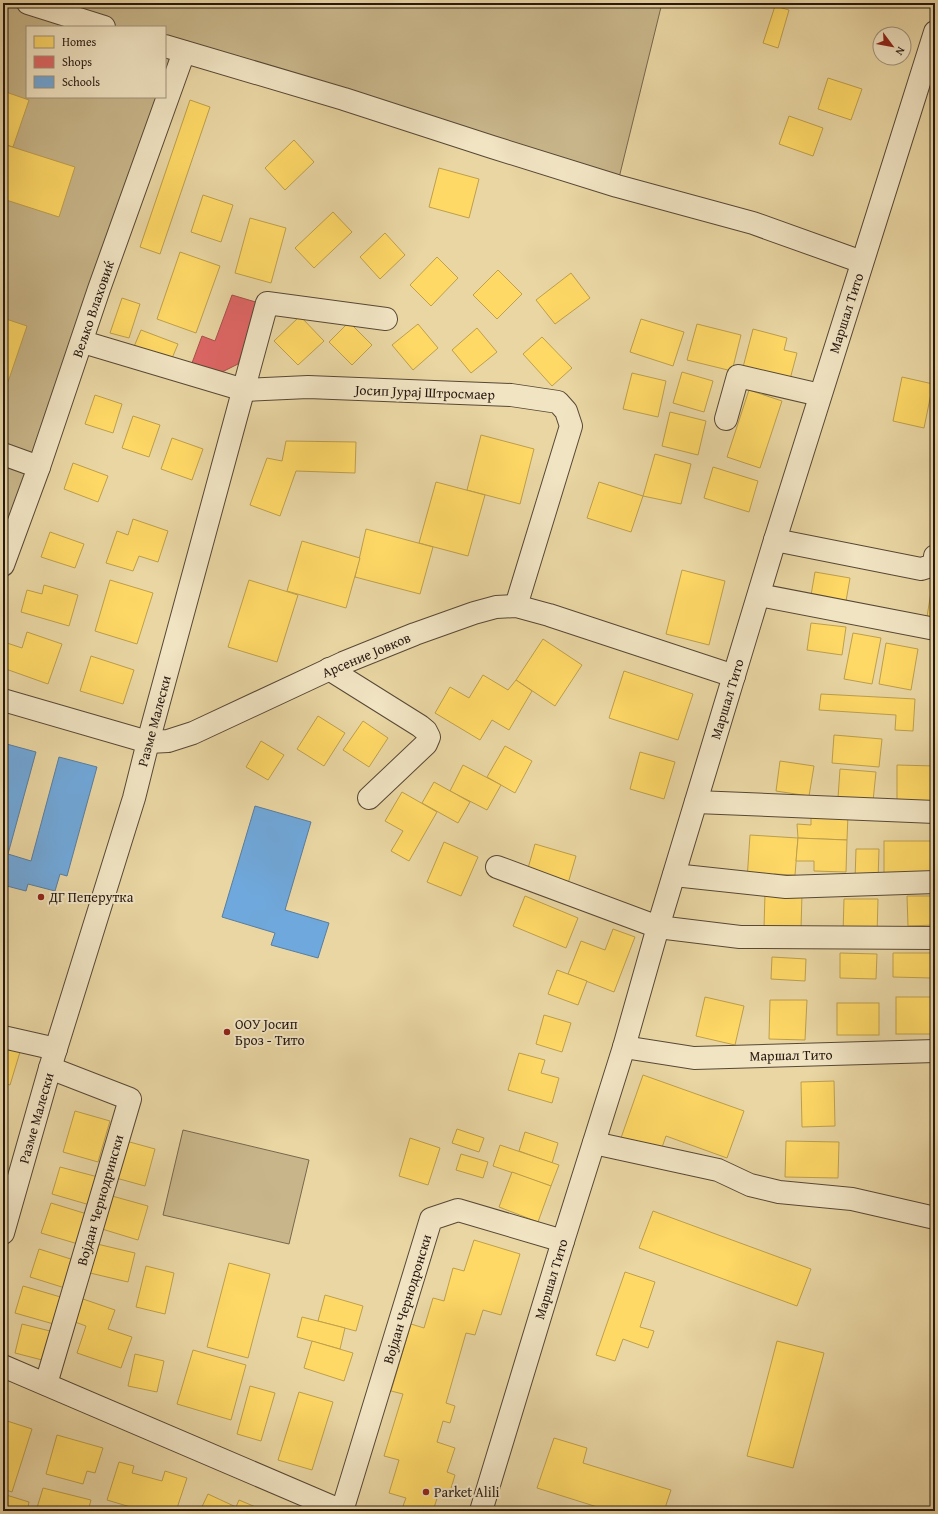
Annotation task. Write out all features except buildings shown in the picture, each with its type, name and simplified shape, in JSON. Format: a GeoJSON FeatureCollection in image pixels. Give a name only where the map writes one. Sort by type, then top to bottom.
{"type":"FeatureCollection","features":[{"type":"Feature","properties":{"kind":"street"},"geometry":{"type":"LineString","coordinates":[[28,3],[101,26]]}},
{"type":"Feature","properties":{"kind":"street","name":"Маршал Тито"},"geometry":{"type":"LineString","coordinates":[[480,1511],[624,1047],[658,928],[758,595],[935,32]]}},
{"type":"Feature","properties":{"kind":"street"},"geometry":{"type":"LineString","coordinates":[[174,49],[344,99],[617,186],[753,223],[862,262]]}},
{"type":"Feature","properties":{"kind":"street","name":"Вељко Влаховиќ"},"geometry":{"type":"LineString","coordinates":[[166,75],[174,49]]}},
{"type":"Feature","properties":{"kind":"street","name":"Вељко Влаховиќ"},"geometry":{"type":"LineString","coordinates":[[3,566],[83,342],[159,98]]}},
{"type":"Feature","properties":{"kind":"street","name":"Разме Малески"},"geometry":{"type":"LineString","coordinates":[[3,1233],[53,1059],[134,798],[267,303],[386,319]]}},
{"type":"Feature","properties":{"kind":"street","name":"Јосип Јурај Штросмаер"},"geometry":{"type":"LineString","coordinates":[[83,342],[244,390],[308,387],[511,395],[558,402],[566,411],[571,426],[516,606]]}},
{"type":"Feature","properties":{"kind":"street"},"geometry":{"type":"LineString","coordinates":[[726,419],[738,376],[820,395]]}},
{"type":"Feature","properties":{"kind":"street"},"geometry":{"type":"LineString","coordinates":[[3,454],[39,467]]}},
{"type":"Feature","properties":{"kind":"street"},"geometry":{"type":"LineString","coordinates":[[775,540],[921,569],[934,565],[935,556]]}},
{"type":"Feature","properties":{"kind":"street"},"geometry":{"type":"LineString","coordinates":[[758,595],[935,629]]}},
{"type":"Feature","properties":{"kind":"street","name":"Арсение Јовков"},"geometry":{"type":"LineString","coordinates":[[3,700],[148,742],[168,741],[193,732],[329,669],[415,634],[474,613],[496,607],[516,606],[549,615],[734,676]]}},
{"type":"Feature","properties":{"kind":"street"},"geometry":{"type":"LineString","coordinates":[[329,669],[420,726],[426,731],[429,737],[426,744],[369,798]]}},
{"type":"Feature","properties":{"kind":"street"},"geometry":{"type":"LineString","coordinates":[[696,802],[935,812]]}},
{"type":"Feature","properties":{"kind":"street"},"geometry":{"type":"LineString","coordinates":[[497,867],[658,928],[740,936],[935,938]]}},
{"type":"Feature","properties":{"kind":"street"},"geometry":{"type":"LineString","coordinates":[[674,875],[786,887],[935,882]]}},
{"type":"Feature","properties":{"kind":"street"},"geometry":{"type":"LineString","coordinates":[[3,1037],[53,1059]]}},
{"type":"Feature","properties":{"kind":"street","name":"Маршал Тито"},"geometry":{"type":"LineString","coordinates":[[624,1047],[694,1058],[935,1051]]}},
{"type":"Feature","properties":{"kind":"street","name":"Војдан Чернодрински"},"geometry":{"type":"LineString","coordinates":[[46,1384],[130,1099],[53,1059]]}},
{"type":"Feature","properties":{"kind":"street"},"geometry":{"type":"LineString","coordinates":[[594,1143],[718,1170],[750,1185],[779,1192],[852,1199],[935,1218]]}},
{"type":"Feature","properties":{"kind":"street","name":"Војдан Чернодронски"},"geometry":{"type":"LineString","coordinates":[[342,1511],[431,1219],[458,1210],[563,1241]]}},
{"type":"Feature","properties":{"kind":"street"},"geometry":{"type":"LineString","coordinates":[[3,1366],[342,1511]]}},
{"type":"Feature","properties":{"kind":"shaded area"},"geometry":{"type":"Polygon","coordinates":[[[3,3],[662,3],[617,186],[184,53],[3,565],[3,3]]]}},
{"type":"Feature","properties":{"kind":"shaded area"},"geometry":{"type":"Polygon","coordinates":[[[183,1130],[309,1160],[289,1244],[163,1215],[183,1130]]]}},
{"type":"Feature","properties":{"kind":"place","name":"ДГ Пеперутка"},"geometry":{"type":"Point","coordinates":[41,897]}},
{"type":"Feature","properties":{"kind":"place","name":"ООУ Јосип Броз - Тито"},"geometry":{"type":"Point","coordinates":[227,1032]}},
{"type":"Feature","properties":{"kind":"place","name":"Parket Alili"},"geometry":{"type":"Point","coordinates":[426,1492]}}]}
